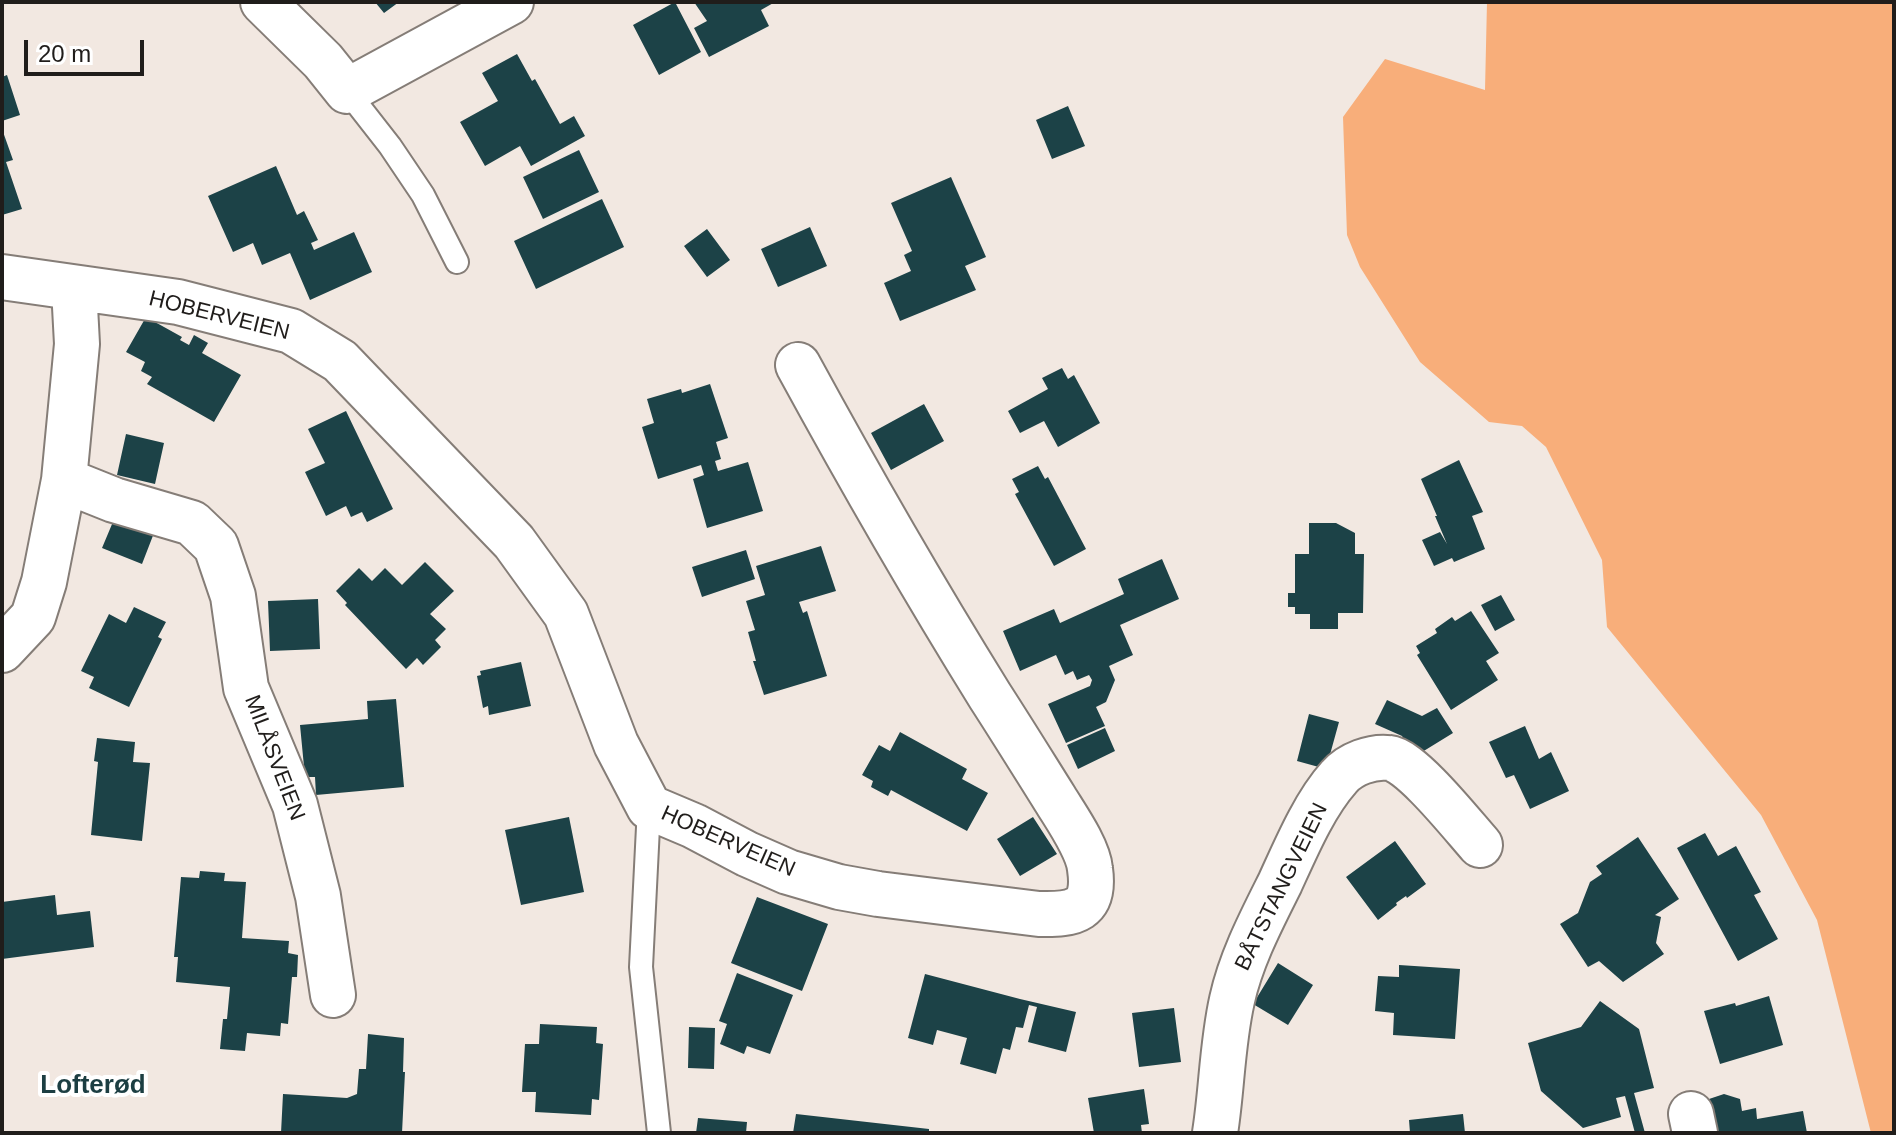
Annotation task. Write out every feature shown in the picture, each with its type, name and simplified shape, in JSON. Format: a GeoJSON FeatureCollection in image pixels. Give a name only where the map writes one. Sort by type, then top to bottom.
{"type":"FeatureCollection","features":[{"type":"Feature","properties":{"kind":"street"},"geometry":{"type":"LineString","coordinates":[[263,2],[323,61],[347,91],[511,2]]}},
{"type":"Feature","properties":{"kind":"street","name":"HOBERVEIEN"},"geometry":{"type":"LineString","coordinates":[[2,277],[178,302],[291,331],[340,361],[514,542],[566,614],[616,744],[649,807],[788,872],[839,887],[1039,914],[1065,914],[1079,909],[1087,900],[1090,889],[1090,866],[1075,831],[968,659],[798,365]]}},
{"type":"Feature","properties":{"kind":"street"},"geometry":{"type":"LineString","coordinates":[[2,650],[33,617],[39,603],[64,480],[77,344],[74,288]]}},
{"type":"Feature","properties":{"kind":"street","name":"MILÅSVEIEN"},"geometry":{"type":"LineString","coordinates":[[64,480],[114,500],[192,523],[216,546],[233,596],[246,688],[295,805],[318,896],[333,995]]}},
{"type":"Feature","properties":{"kind":"street","name":"BÅTSTANGVEIEN"},"geometry":{"type":"LineString","coordinates":[[1215,1133],[1232,999],[1246,953],[1299,843],[1325,795],[1340,775],[1352,766],[1373,759],[1390,758],[1400,762],[1417,775],[1480,845]]}},
{"type":"Feature","properties":{"kind":"lane"},"geometry":{"type":"LineString","coordinates":[[347,91],[423,195],[457,262]]}},
{"type":"Feature","properties":{"kind":"lane"},"geometry":{"type":"LineString","coordinates":[[649,807],[641,967],[659,1133]]}},
{"type":"Feature","properties":{"kind":"shaded area"},"geometry":{"type":"Polygon","coordinates":[[[1487,2],[1894,2],[1894,1133],[1871,1133],[1817,920],[1761,815],[1607,627],[1602,560],[1546,447],[1522,426],[1489,422],[1420,362],[1360,267],[1347,235],[1343,117],[1385,59],[1485,90],[1487,2]]]}},
{"type":"Feature","properties":{"kind":"building"},"geometry":{"type":"Polygon","coordinates":[[[375,2],[399,2],[384,13],[375,2]]]}},
{"type":"Feature","properties":{"kind":"building"},"geometry":{"type":"Polygon","coordinates":[[[675,2],[701,52],[659,75],[633,25],[675,2]]]}},
{"type":"Feature","properties":{"kind":"building"},"geometry":{"type":"Polygon","coordinates":[[[694,2],[775,2],[761,10],[769,26],[709,57],[694,28],[707,21],[694,2]]]}},
{"type":"Feature","properties":{"kind":"building"},"geometry":{"type":"Polygon","coordinates":[[[517,54],[560,124],[574,116],[585,136],[531,166],[520,146],[485,166],[460,122],[498,101],[482,73],[517,54]]]}},
{"type":"Feature","properties":{"kind":"building"},"geometry":{"type":"Polygon","coordinates":[[[7,75],[20,115],[2,121],[2,77],[7,75]]]}},
{"type":"Feature","properties":{"kind":"building"},"geometry":{"type":"Polygon","coordinates":[[[1068,106],[1085,146],[1052,159],[1036,120],[1068,106]]]}},
{"type":"Feature","properties":{"kind":"building"},"geometry":{"type":"Polygon","coordinates":[[[2,129],[13,160],[6,162],[22,209],[2,215],[2,129]]]}},
{"type":"Feature","properties":{"kind":"building"},"geometry":{"type":"Polygon","coordinates":[[[579,150],[599,192],[543,219],[523,177],[579,150]]]}},
{"type":"Feature","properties":{"kind":"building"},"geometry":{"type":"Polygon","coordinates":[[[276,166],[297,215],[304,211],[318,240],[311,243],[314,250],[354,232],[372,272],[310,300],[290,253],[262,265],[253,243],[233,252],[208,196],[276,166]]]}},
{"type":"Feature","properties":{"kind":"building"},"geometry":{"type":"Polygon","coordinates":[[[951,177],[986,257],[965,266],[976,290],[900,321],[884,283],[911,271],[904,255],[912,251],[891,203],[951,177]]]}},
{"type":"Feature","properties":{"kind":"building"},"geometry":{"type":"Polygon","coordinates":[[[602,199],[624,247],[536,289],[514,241],[602,199]]]}},
{"type":"Feature","properties":{"kind":"building"},"geometry":{"type":"Polygon","coordinates":[[[810,227],[827,266],[778,287],[761,249],[810,227]]]}},
{"type":"Feature","properties":{"kind":"building"},"geometry":{"type":"Polygon","coordinates":[[[707,229],[730,260],[707,277],[684,246],[707,229]]]}},
{"type":"Feature","properties":{"kind":"building"},"geometry":{"type":"Polygon","coordinates":[[[146,317],[182,337],[180,340],[189,345],[194,335],[208,343],[202,353],[241,375],[214,422],[147,384],[152,377],[141,371],[145,362],[126,352],[146,317]]]}},
{"type":"Feature","properties":{"kind":"building"},"geometry":{"type":"Polygon","coordinates":[[[1062,368],[1068,379],[1074,375],[1100,423],[1058,447],[1044,421],[1020,433],[1008,411],[1048,389],[1042,378],[1062,368]]]}},
{"type":"Feature","properties":{"kind":"building"},"geometry":{"type":"Polygon","coordinates":[[[710,384],[728,438],[716,442],[721,459],[715,461],[718,471],[748,462],[763,511],[707,528],[693,479],[704,475],[701,465],[658,479],[642,427],[654,423],[647,399],[710,384]]]}},
{"type":"Feature","properties":{"kind":"building"},"geometry":{"type":"Polygon","coordinates":[[[924,404],[944,441],[891,470],[871,433],[924,404]]]}},
{"type":"Feature","properties":{"kind":"building"},"geometry":{"type":"Polygon","coordinates":[[[346,411],[393,509],[367,522],[362,512],[351,517],[346,506],[326,516],[305,472],[325,463],[308,429],[346,411]]]}},
{"type":"Feature","properties":{"kind":"building"},"geometry":{"type":"Polygon","coordinates":[[[126,434],[164,443],[155,484],[117,475],[126,434]]]}},
{"type":"Feature","properties":{"kind":"building"},"geometry":{"type":"Polygon","coordinates":[[[1459,460],[1483,512],[1472,516],[1485,549],[1454,562],[1452,558],[1434,566],[1422,540],[1440,532],[1447,544],[1421,479],[1459,460]]]}},
{"type":"Feature","properties":{"kind":"building"},"geometry":{"type":"Polygon","coordinates":[[[1038,466],[1045,479],[1048,477],[1086,549],[1054,566],[1015,494],[1019,492],[1012,479],[1038,466]]]}},
{"type":"Feature","properties":{"kind":"building"},"geometry":{"type":"Polygon","coordinates":[[[115,517],[154,533],[142,564],[102,548],[115,517]]]}},
{"type":"Feature","properties":{"kind":"building"},"geometry":{"type":"Polygon","coordinates":[[[1309,523],[1336,523],[1355,533],[1355,554],[1364,554],[1363,613],[1338,613],[1338,629],[1310,629],[1310,614],[1295,614],[1295,607],[1288,607],[1288,593],[1295,593],[1295,554],[1309,554],[1309,523]]]}},
{"type":"Feature","properties":{"kind":"building"},"geometry":{"type":"Polygon","coordinates":[[[821,546],[836,591],[799,602],[803,613],[807,611],[827,676],[764,695],[753,661],[756,661],[748,632],[755,630],[746,601],[765,595],[756,566],[821,546]]]}},
{"type":"Feature","properties":{"kind":"building"},"geometry":{"type":"Polygon","coordinates":[[[746,550],[755,579],[702,597],[692,567],[746,550]]]}},
{"type":"Feature","properties":{"kind":"building"},"geometry":{"type":"Polygon","coordinates":[[[1162,559],[1179,599],[1120,625],[1133,655],[1109,666],[1115,680],[1106,702],[1096,707],[1105,726],[1066,743],[1048,704],[1090,686],[1092,680],[1089,675],[1077,680],[1073,671],[1065,675],[1056,655],[1020,671],[1003,631],[1054,609],[1060,623],[1124,594],[1118,579],[1162,559]]]}},
{"type":"Feature","properties":{"kind":"building"},"geometry":{"type":"Polygon","coordinates":[[[425,562],[454,591],[430,614],[446,629],[435,640],[441,647],[423,665],[417,658],[406,669],[345,605],[347,603],[336,591],[359,568],[372,581],[385,568],[402,585],[425,562]]]}},
{"type":"Feature","properties":{"kind":"building"},"geometry":{"type":"Polygon","coordinates":[[[1501,595],[1515,620],[1495,631],[1481,605],[1501,595]]]}},
{"type":"Feature","properties":{"kind":"building"},"geometry":{"type":"Polygon","coordinates":[[[318,599],[320,649],[270,651],[268,601],[318,599]]]}},
{"type":"Feature","properties":{"kind":"building"},"geometry":{"type":"Polygon","coordinates":[[[134,607],[166,622],[158,637],[162,639],[129,707],[89,688],[94,677],[81,671],[109,614],[126,623],[134,607]]]}},
{"type":"Feature","properties":{"kind":"building"},"geometry":{"type":"Polygon","coordinates":[[[1471,611],[1499,653],[1486,661],[1498,680],[1451,710],[1417,655],[1420,653],[1416,646],[1437,633],[1435,629],[1452,617],[1455,621],[1471,611]]]}},
{"type":"Feature","properties":{"kind":"building"},"geometry":{"type":"Polygon","coordinates":[[[521,662],[531,706],[489,715],[488,706],[483,708],[477,676],[481,675],[480,671],[521,662]]]}},
{"type":"Feature","properties":{"kind":"building"},"geometry":{"type":"Polygon","coordinates":[[[396,699],[404,787],[316,795],[315,777],[305,777],[300,725],[368,719],[367,701],[396,699]]]}},
{"type":"Feature","properties":{"kind":"building"},"geometry":{"type":"Polygon","coordinates":[[[1387,700],[1422,716],[1437,708],[1453,733],[1414,757],[1402,736],[1375,724],[1387,700]]]}},
{"type":"Feature","properties":{"kind":"building"},"geometry":{"type":"Polygon","coordinates":[[[1309,714],[1339,722],[1326,769],[1297,761],[1309,714]]]}},
{"type":"Feature","properties":{"kind":"building"},"geometry":{"type":"Polygon","coordinates":[[[1525,726],[1539,759],[1551,752],[1569,791],[1530,809],[1514,775],[1506,778],[1489,742],[1525,726]]]}},
{"type":"Feature","properties":{"kind":"building"},"geometry":{"type":"Polygon","coordinates":[[[1105,728],[1115,751],[1078,769],[1067,745],[1105,728]]]}},
{"type":"Feature","properties":{"kind":"building"},"geometry":{"type":"Polygon","coordinates":[[[900,732],[967,769],[962,779],[988,793],[967,831],[891,790],[888,796],[871,787],[873,781],[862,775],[879,745],[890,751],[900,732]]]}},
{"type":"Feature","properties":{"kind":"building"},"geometry":{"type":"Polygon","coordinates":[[[97,738],[135,742],[133,762],[150,763],[142,841],[91,835],[98,762],[94,761],[97,738]]]}},
{"type":"Feature","properties":{"kind":"building"},"geometry":{"type":"Polygon","coordinates":[[[569,817],[584,892],[521,905],[505,830],[569,817]]]}},
{"type":"Feature","properties":{"kind":"building"},"geometry":{"type":"Polygon","coordinates":[[[1033,817],[1057,854],[1020,876],[997,839],[1033,817]]]}},
{"type":"Feature","properties":{"kind":"building"},"geometry":{"type":"Polygon","coordinates":[[[1705,833],[1718,856],[1736,846],[1761,892],[1754,895],[1778,939],[1738,961],[1677,848],[1705,833]]]}},
{"type":"Feature","properties":{"kind":"building"},"geometry":{"type":"Polygon","coordinates":[[[1638,837],[1679,899],[1655,915],[1661,917],[1656,943],[1664,954],[1623,982],[1599,961],[1588,967],[1560,924],[1578,913],[1590,882],[1602,874],[1596,866],[1638,837]]]}},
{"type":"Feature","properties":{"kind":"building"},"geometry":{"type":"Polygon","coordinates":[[[1395,841],[1426,884],[1396,903],[1378,920],[1346,877],[1395,841]]]}},
{"type":"Feature","properties":{"kind":"building"},"geometry":{"type":"Polygon","coordinates":[[[200,871],[225,873],[224,881],[246,882],[242,938],[289,941],[288,953],[298,955],[297,977],[292,977],[288,1024],[281,1023],[280,1036],[247,1033],[245,1051],[220,1049],[230,987],[176,982],[178,957],[174,957],[181,877],[199,878],[200,871]]]}},
{"type":"Feature","properties":{"kind":"building"},"geometry":{"type":"Polygon","coordinates":[[[55,895],[57,915],[90,911],[94,947],[2,959],[2,902],[55,895]]]}},
{"type":"Feature","properties":{"kind":"building"},"geometry":{"type":"Polygon","coordinates":[[[757,897],[828,924],[802,991],[731,963],[757,897]]]}},
{"type":"Feature","properties":{"kind":"building"},"geometry":{"type":"Polygon","coordinates":[[[1278,963],[1313,985],[1288,1025],[1253,1004],[1278,963]]]}},
{"type":"Feature","properties":{"kind":"building"},"geometry":{"type":"Polygon","coordinates":[[[1399,965],[1460,969],[1455,1039],[1393,1035],[1394,1013],[1375,1011],[1378,976],[1399,977],[1399,965]]]}},
{"type":"Feature","properties":{"kind":"building"},"geometry":{"type":"Polygon","coordinates":[[[737,973],[793,995],[770,1054],[747,1046],[744,1054],[720,1044],[727,1024],[719,1021],[737,973]]]}},
{"type":"Feature","properties":{"kind":"building"},"geometry":{"type":"Polygon","coordinates":[[[925,974],[1076,1012],[1066,1052],[1028,1042],[1037,1007],[1029,1005],[1023,1028],[1016,1027],[1010,1050],[1003,1048],[996,1074],[960,1064],[967,1038],[937,1030],[933,1045],[908,1038],[925,974]]]}},
{"type":"Feature","properties":{"kind":"building"},"geometry":{"type":"Polygon","coordinates":[[[1769,996],[1783,1045],[1720,1064],[1704,1011],[1769,996]]]}},
{"type":"Feature","properties":{"kind":"building"},"geometry":{"type":"Polygon","coordinates":[[[1600,1001],[1639,1029],[1654,1088],[1634,1093],[1645,1133],[1635,1133],[1625,1096],[1616,1098],[1621,1117],[1583,1128],[1541,1091],[1528,1043],[1581,1027],[1600,1001]]]}},
{"type":"Feature","properties":{"kind":"building"},"geometry":{"type":"Polygon","coordinates":[[[1174,1008],[1181,1062],[1139,1067],[1132,1013],[1174,1008]]]}},
{"type":"Feature","properties":{"kind":"building"},"geometry":{"type":"Polygon","coordinates":[[[540,1024],[597,1027],[596,1043],[603,1044],[599,1100],[592,1099],[591,1115],[535,1112],[536,1092],[522,1092],[525,1044],[539,1044],[540,1024]]]}},
{"type":"Feature","properties":{"kind":"building"},"geometry":{"type":"Polygon","coordinates":[[[689,1027],[715,1028],[714,1069],[688,1068],[689,1027]]]}},
{"type":"Feature","properties":{"kind":"building"},"geometry":{"type":"Polygon","coordinates":[[[368,1034],[404,1038],[402,1133],[281,1133],[283,1094],[347,1098],[357,1094],[359,1069],[366,1069],[368,1034]]]}},
{"type":"Feature","properties":{"kind":"building"},"geometry":{"type":"Polygon","coordinates":[[[1144,1089],[1149,1124],[1141,1125],[1142,1133],[1094,1133],[1088,1098],[1144,1089]]]}},
{"type":"Feature","properties":{"kind":"building"},"geometry":{"type":"Polygon","coordinates":[[[1724,1094],[1740,1099],[1742,1111],[1756,1108],[1757,1119],[1803,1111],[1807,1133],[1716,1133],[1709,1099],[1724,1094]]]}},
{"type":"Feature","properties":{"kind":"building"},"geometry":{"type":"Polygon","coordinates":[[[796,1114],[929,1129],[929,1133],[793,1133],[796,1114]]]}},
{"type":"Feature","properties":{"kind":"building"},"geometry":{"type":"Polygon","coordinates":[[[1463,1114],[1465,1133],[1410,1133],[1409,1120],[1463,1114]]]}},
{"type":"Feature","properties":{"kind":"building"},"geometry":{"type":"Polygon","coordinates":[[[698,1118],[747,1122],[746,1133],[696,1133],[698,1118]]]}},
{"type":"Feature","properties":{"kind":"district","name":"Lofterød"},"geometry":{"type":"Point","coordinates":[93,1086]}}]}
